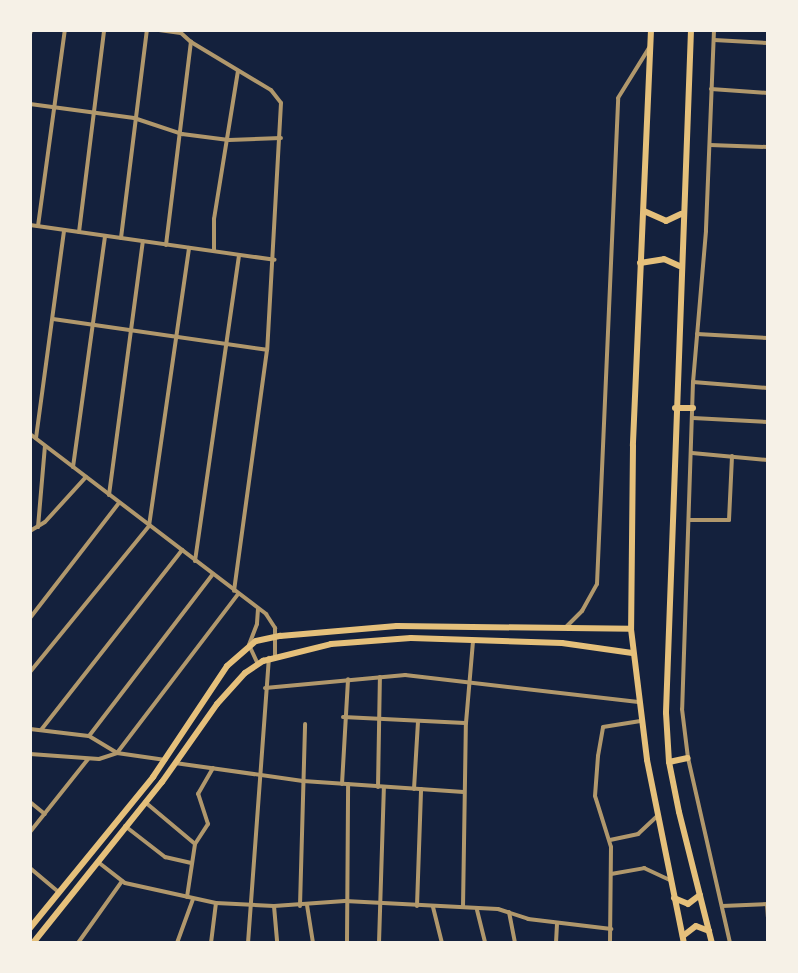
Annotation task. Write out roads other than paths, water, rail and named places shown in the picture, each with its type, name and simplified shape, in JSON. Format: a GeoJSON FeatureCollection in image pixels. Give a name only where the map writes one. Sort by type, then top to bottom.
{"type":"FeatureCollection","features":[{"type":"Feature","properties":{"kind":"main road"},"geometry":{"type":"LineString","coordinates":[[651,30],[640,263],[631,629],[641,721],[683,941]]}},
{"type":"Feature","properties":{"kind":"main road"},"geometry":{"type":"LineString","coordinates":[[691,30],[666,632],[669,762],[712,943]]}},
{"type":"Feature","properties":{"kind":"main road"},"geometry":{"type":"LineString","coordinates":[[644,211],[666,221],[681,214]]}},
{"type":"Feature","properties":{"kind":"main road"},"geometry":{"type":"LineString","coordinates":[[640,263],[664,259],[680,266]]}},
{"type":"Feature","properties":{"kind":"main road"},"geometry":{"type":"LineString","coordinates":[[675,408],[693,408]]}},
{"type":"Feature","properties":{"kind":"main road"},"geometry":{"type":"LineString","coordinates":[[30,928],[165,760],[227,666],[249,645],[277,636],[397,626],[631,629]]}},
{"type":"Feature","properties":{"kind":"main road"},"geometry":{"type":"LineString","coordinates":[[33,943],[145,802],[217,704],[258,664],[272,657],[350,642],[473,639],[562,643],[632,653]]}},
{"type":"Feature","properties":{"kind":"main road"},"geometry":{"type":"LineString","coordinates":[[669,762],[688,758]]}},
{"type":"Feature","properties":{"kind":"main road"},"geometry":{"type":"LineString","coordinates":[[674,898],[688,904],[700,895]]}},
{"type":"Feature","properties":{"kind":"main road"},"geometry":{"type":"LineString","coordinates":[[683,941],[687,930],[696,926],[709,931]]}},
{"type":"Feature","properties":{"kind":"street"},"geometry":{"type":"LineString","coordinates":[[38,226],[65,30]]}},
{"type":"Feature","properties":{"kind":"street"},"geometry":{"type":"LineString","coordinates":[[79,232],[104,30]]}},
{"type":"Feature","properties":{"kind":"street"},"geometry":{"type":"LineString","coordinates":[[121,238],[147,30]]}},
{"type":"Feature","properties":{"kind":"street"},"geometry":{"type":"LineString","coordinates":[[30,754],[104,759],[117,753],[236,592],[267,350],[275,260],[281,138],[278,96],[181,33],[159,30]]}},
{"type":"Feature","properties":{"kind":"street"},"geometry":{"type":"LineString","coordinates":[[714,30],[710,145],[693,382],[682,709],[688,758],[730,943]]}},
{"type":"Feature","properties":{"kind":"street"},"geometry":{"type":"LineString","coordinates":[[714,40],[768,43]]}},
{"type":"Feature","properties":{"kind":"street"},"geometry":{"type":"LineString","coordinates":[[166,245],[191,42]]}},
{"type":"Feature","properties":{"kind":"street"},"geometry":{"type":"LineString","coordinates":[[565,628],[582,611],[597,584],[618,98],[650,46]]}},
{"type":"Feature","properties":{"kind":"street"},"geometry":{"type":"LineString","coordinates":[[214,251],[214,219],[238,71]]}},
{"type":"Feature","properties":{"kind":"street"},"geometry":{"type":"LineString","coordinates":[[711,89],[768,93]]}},
{"type":"Feature","properties":{"kind":"street"},"geometry":{"type":"LineString","coordinates":[[30,104],[134,118],[182,134],[229,140],[281,138]]}},
{"type":"Feature","properties":{"kind":"street"},"geometry":{"type":"LineString","coordinates":[[710,145],[768,147]]}},
{"type":"Feature","properties":{"kind":"street"},"geometry":{"type":"LineString","coordinates":[[30,225],[275,260]]}},
{"type":"Feature","properties":{"kind":"street"},"geometry":{"type":"LineString","coordinates":[[36,438],[64,230]]}},
{"type":"Feature","properties":{"kind":"street"},"geometry":{"type":"LineString","coordinates":[[73,467],[105,236]]}},
{"type":"Feature","properties":{"kind":"street"},"geometry":{"type":"LineString","coordinates":[[109,495],[143,241]]}},
{"type":"Feature","properties":{"kind":"street"},"geometry":{"type":"LineString","coordinates":[[30,672],[149,526],[189,248]]}},
{"type":"Feature","properties":{"kind":"street"},"geometry":{"type":"LineString","coordinates":[[195,561],[239,255]]}},
{"type":"Feature","properties":{"kind":"street"},"geometry":{"type":"LineString","coordinates":[[53,319],[267,350]]}},
{"type":"Feature","properties":{"kind":"street"},"geometry":{"type":"LineString","coordinates":[[697,334],[768,338]]}},
{"type":"Feature","properties":{"kind":"street"},"geometry":{"type":"LineString","coordinates":[[693,382],[768,388]]}},
{"type":"Feature","properties":{"kind":"street"},"geometry":{"type":"LineString","coordinates":[[693,418],[768,422]]}},
{"type":"Feature","properties":{"kind":"street"},"geometry":{"type":"LineString","coordinates":[[30,434],[272,622],[277,636],[265,688],[248,943]]}},
{"type":"Feature","properties":{"kind":"street"},"geometry":{"type":"LineString","coordinates":[[38,527],[45,446]]}},
{"type":"Feature","properties":{"kind":"street"},"geometry":{"type":"LineString","coordinates":[[692,453],[768,460]]}},
{"type":"Feature","properties":{"kind":"street"},"geometry":{"type":"LineString","coordinates":[[689,520],[729,520],[732,456]]}},
{"type":"Feature","properties":{"kind":"street"},"geometry":{"type":"LineString","coordinates":[[30,531],[38,527],[86,477]]}},
{"type":"Feature","properties":{"kind":"street"},"geometry":{"type":"LineString","coordinates":[[30,618],[119,503]]}},
{"type":"Feature","properties":{"kind":"street"},"geometry":{"type":"LineString","coordinates":[[41,730],[182,550]]}},
{"type":"Feature","properties":{"kind":"street"},"geometry":{"type":"LineString","coordinates":[[89,736],[213,574]]}},
{"type":"Feature","properties":{"kind":"street"},"geometry":{"type":"LineString","coordinates":[[258,609],[256,631],[249,645],[258,664]]}},
{"type":"Feature","properties":{"kind":"street"},"geometry":{"type":"LineString","coordinates":[[463,907],[466,723],[473,639]]}},
{"type":"Feature","properties":{"kind":"street"},"geometry":{"type":"LineString","coordinates":[[265,688],[405,675],[638,702]]}},
{"type":"Feature","properties":{"kind":"street"},"geometry":{"type":"LineString","coordinates":[[379,943],[383,903],[380,676]]}},
{"type":"Feature","properties":{"kind":"street"},"geometry":{"type":"LineString","coordinates":[[347,943],[343,717],[348,679]]}},
{"type":"Feature","properties":{"kind":"street"},"geometry":{"type":"LineString","coordinates":[[343,717],[466,723]]}},
{"type":"Feature","properties":{"kind":"street"},"geometry":{"type":"LineString","coordinates":[[414,789],[418,721]]}},
{"type":"Feature","properties":{"kind":"street"},"geometry":{"type":"LineString","coordinates":[[610,943],[610,840],[602,826],[595,796],[603,727],[641,721]]}},
{"type":"Feature","properties":{"kind":"street"},"geometry":{"type":"LineString","coordinates":[[300,906],[305,724]]}},
{"type":"Feature","properties":{"kind":"street"},"geometry":{"type":"LineString","coordinates":[[30,729],[89,736],[117,753],[165,760]]}},
{"type":"Feature","properties":{"kind":"street"},"geometry":{"type":"LineString","coordinates":[[30,832],[88,759]]}},
{"type":"Feature","properties":{"kind":"street"},"geometry":{"type":"LineString","coordinates":[[175,763],[303,781],[464,792]]}},
{"type":"Feature","properties":{"kind":"street"},"geometry":{"type":"LineString","coordinates":[[177,943],[190,898],[195,844],[208,824],[198,794],[214,767]]}},
{"type":"Feature","properties":{"kind":"street"},"geometry":{"type":"LineString","coordinates":[[417,906],[421,789]]}},
{"type":"Feature","properties":{"kind":"street"},"geometry":{"type":"LineString","coordinates":[[30,802],[45,814]]}},
{"type":"Feature","properties":{"kind":"street"},"geometry":{"type":"LineString","coordinates":[[145,802],[195,844]]}},
{"type":"Feature","properties":{"kind":"street"},"geometry":{"type":"LineString","coordinates":[[610,840],[638,834],[657,816]]}},
{"type":"Feature","properties":{"kind":"street"},"geometry":{"type":"LineString","coordinates":[[125,826],[154,851],[191,863]]}},
{"type":"Feature","properties":{"kind":"street"},"geometry":{"type":"LineString","coordinates":[[96,861],[122,881],[216,903],[300,906],[345,901],[463,907],[509,912],[557,924],[611,929]]}},
{"type":"Feature","properties":{"kind":"street"},"geometry":{"type":"LineString","coordinates":[[30,868],[59,892]]}},
{"type":"Feature","properties":{"kind":"street"},"geometry":{"type":"LineString","coordinates":[[611,874],[644,868],[670,880]]}},
{"type":"Feature","properties":{"kind":"street"},"geometry":{"type":"LineString","coordinates":[[78,943],[122,881]]}},
{"type":"Feature","properties":{"kind":"street"},"geometry":{"type":"LineString","coordinates":[[211,943],[216,903]]}},
{"type":"Feature","properties":{"kind":"street"},"geometry":{"type":"LineString","coordinates":[[722,906],[767,904],[768,917]]}},
{"type":"Feature","properties":{"kind":"street"},"geometry":{"type":"LineString","coordinates":[[307,905],[313,943]]}},
{"type":"Feature","properties":{"kind":"street"},"geometry":{"type":"LineString","coordinates":[[274,906],[277,943]]}},
{"type":"Feature","properties":{"kind":"street"},"geometry":{"type":"LineString","coordinates":[[433,907],[442,943]]}},
{"type":"Feature","properties":{"kind":"street"},"geometry":{"type":"LineString","coordinates":[[477,909],[485,943]]}},
{"type":"Feature","properties":{"kind":"street"},"geometry":{"type":"LineString","coordinates":[[509,912],[515,943]]}},
{"type":"Feature","properties":{"kind":"street"},"geometry":{"type":"LineString","coordinates":[[556,943],[557,924]]}}]}
